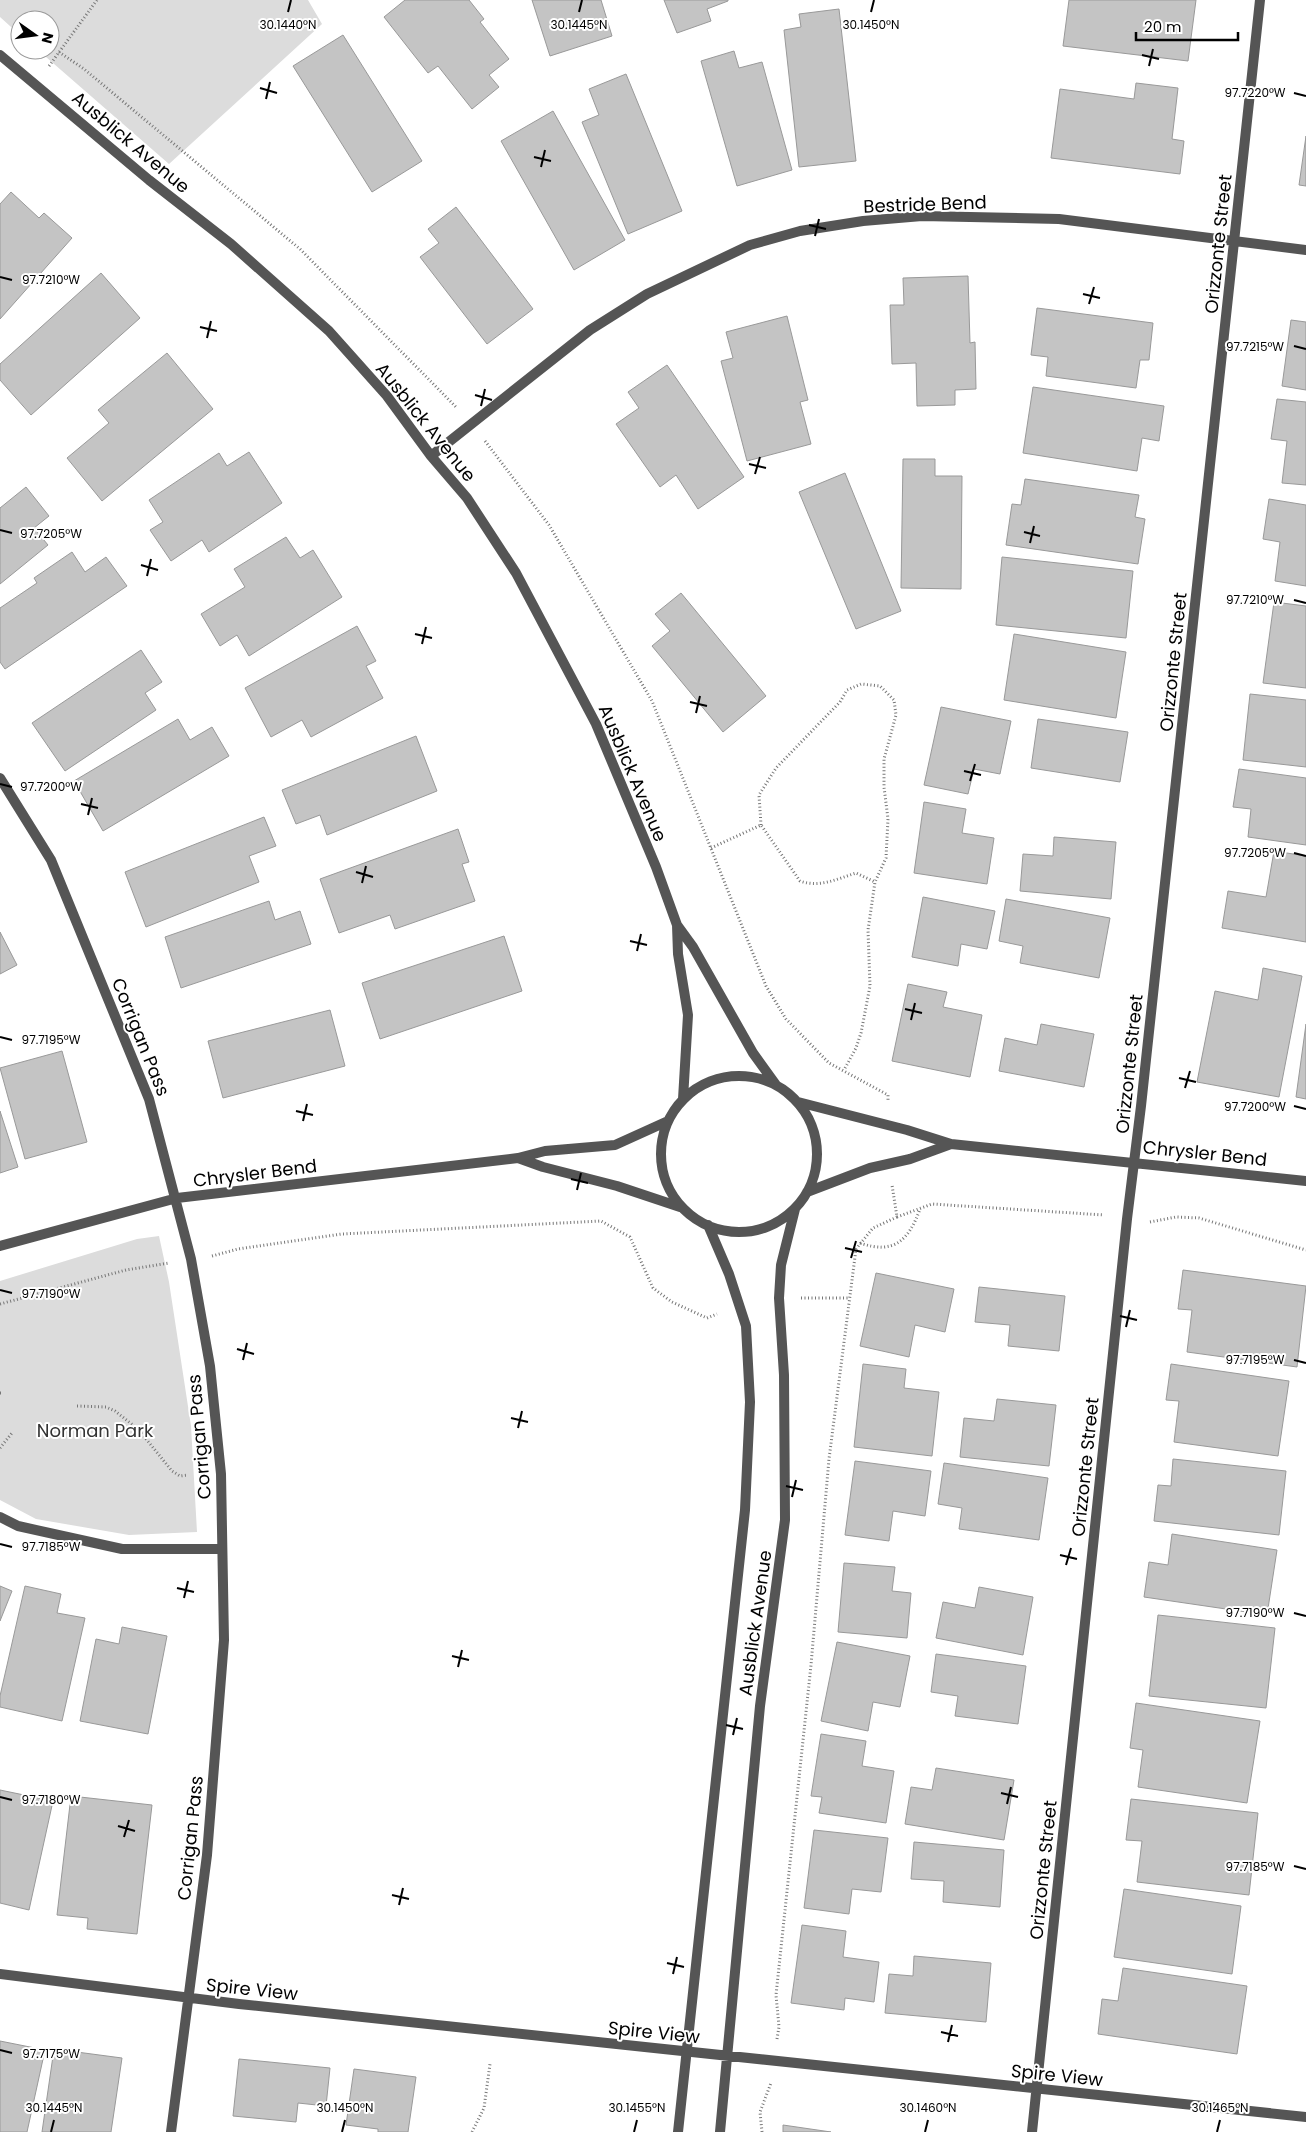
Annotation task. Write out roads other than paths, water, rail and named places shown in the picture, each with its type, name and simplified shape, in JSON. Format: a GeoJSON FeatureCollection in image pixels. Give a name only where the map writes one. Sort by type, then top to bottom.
{"type":"FeatureCollection","features":[{"type":"Feature","properties":{"kind":"street","name":"Orizzonte Street"},"geometry":{"type":"LineString","coordinates":[[1032,2132],[1127,1219],[1135,1162],[1260,0]]}},
{"type":"Feature","properties":{"kind":"street","name":"Ausblick Avenue"},"geometry":{"type":"LineString","coordinates":[[0,55],[149,180],[231,244],[329,331],[387,396],[431,456],[467,498],[516,573],[596,724],[677,925],[693,947],[753,1053],[776,1085]]}},
{"type":"Feature","properties":{"kind":"street","name":"Bestride Bend"},"geometry":{"type":"LineString","coordinates":[[431,456],[590,330],[647,294],[750,245],[800,231],[896,218],[1059,219],[1306,250]]}},
{"type":"Feature","properties":{"kind":"street","name":"Corrigan Pass"},"geometry":{"type":"LineString","coordinates":[[0,778],[51,860],[149,1100],[177,1198],[191,1259],[210,1366],[221,1474],[224,1640],[207,1855],[171,2132]]}},
{"type":"Feature","properties":{"kind":"street","name":"Ausblick Avenue"},"geometry":{"type":"LineString","coordinates":[[677,925],[678,954],[688,1015],[683,1099]]}},
{"type":"Feature","properties":{"kind":"street"},"geometry":{"type":"LineString","coordinates":[[757,1077],[776,1085],[798,1102],[811,1123],[817,1146],[816,1170],[807,1192],[795,1209],[774,1224],[750,1232],[724,1231],[708,1225],[680,1206],[668,1187],[662,1166],[662,1143],[668,1121],[683,1099],[699,1087],[717,1078],[757,1077]]}},
{"type":"Feature","properties":{"kind":"street","name":"Chrysler Bend"},"geometry":{"type":"LineString","coordinates":[[798,1102],[907,1130],[951,1144],[1306,1181]]}},
{"type":"Feature","properties":{"kind":"street","name":"Chrysler Bend"},"geometry":{"type":"LineString","coordinates":[[0,1246],[177,1198],[518,1158],[545,1151],[615,1145],[668,1121]]}},
{"type":"Feature","properties":{"kind":"street","name":"Chrysler Bend"},"geometry":{"type":"LineString","coordinates":[[807,1192],[870,1168],[910,1159],[951,1144]]}},
{"type":"Feature","properties":{"kind":"street","name":"Chrysler Bend"},"geometry":{"type":"LineString","coordinates":[[518,1158],[680,1206]]}},
{"type":"Feature","properties":{"kind":"street","name":"Ausblick Avenue"},"geometry":{"type":"LineString","coordinates":[[720,2132],[729,2055],[760,1706],[785,1520],[784,1375],[779,1298],[781,1264],[795,1209]]}},
{"type":"Feature","properties":{"kind":"street","name":"Ausblick Avenue"},"geometry":{"type":"LineString","coordinates":[[678,2132],[745,1510],[750,1402],[746,1326],[729,1274],[708,1225]]}},
{"type":"Feature","properties":{"kind":"street"},"geometry":{"type":"LineString","coordinates":[[0,1517],[18,1526],[122,1549],[222,1549]]}},
{"type":"Feature","properties":{"kind":"street","name":"Spire View"},"geometry":{"type":"LineString","coordinates":[[0,1974],[187,1998],[1306,2118]]}},
{"type":"Feature","properties":{"kind":"park label","name":"Norman Park"},"geometry":{"type":"Point","coordinates":[95,1430]}}]}
